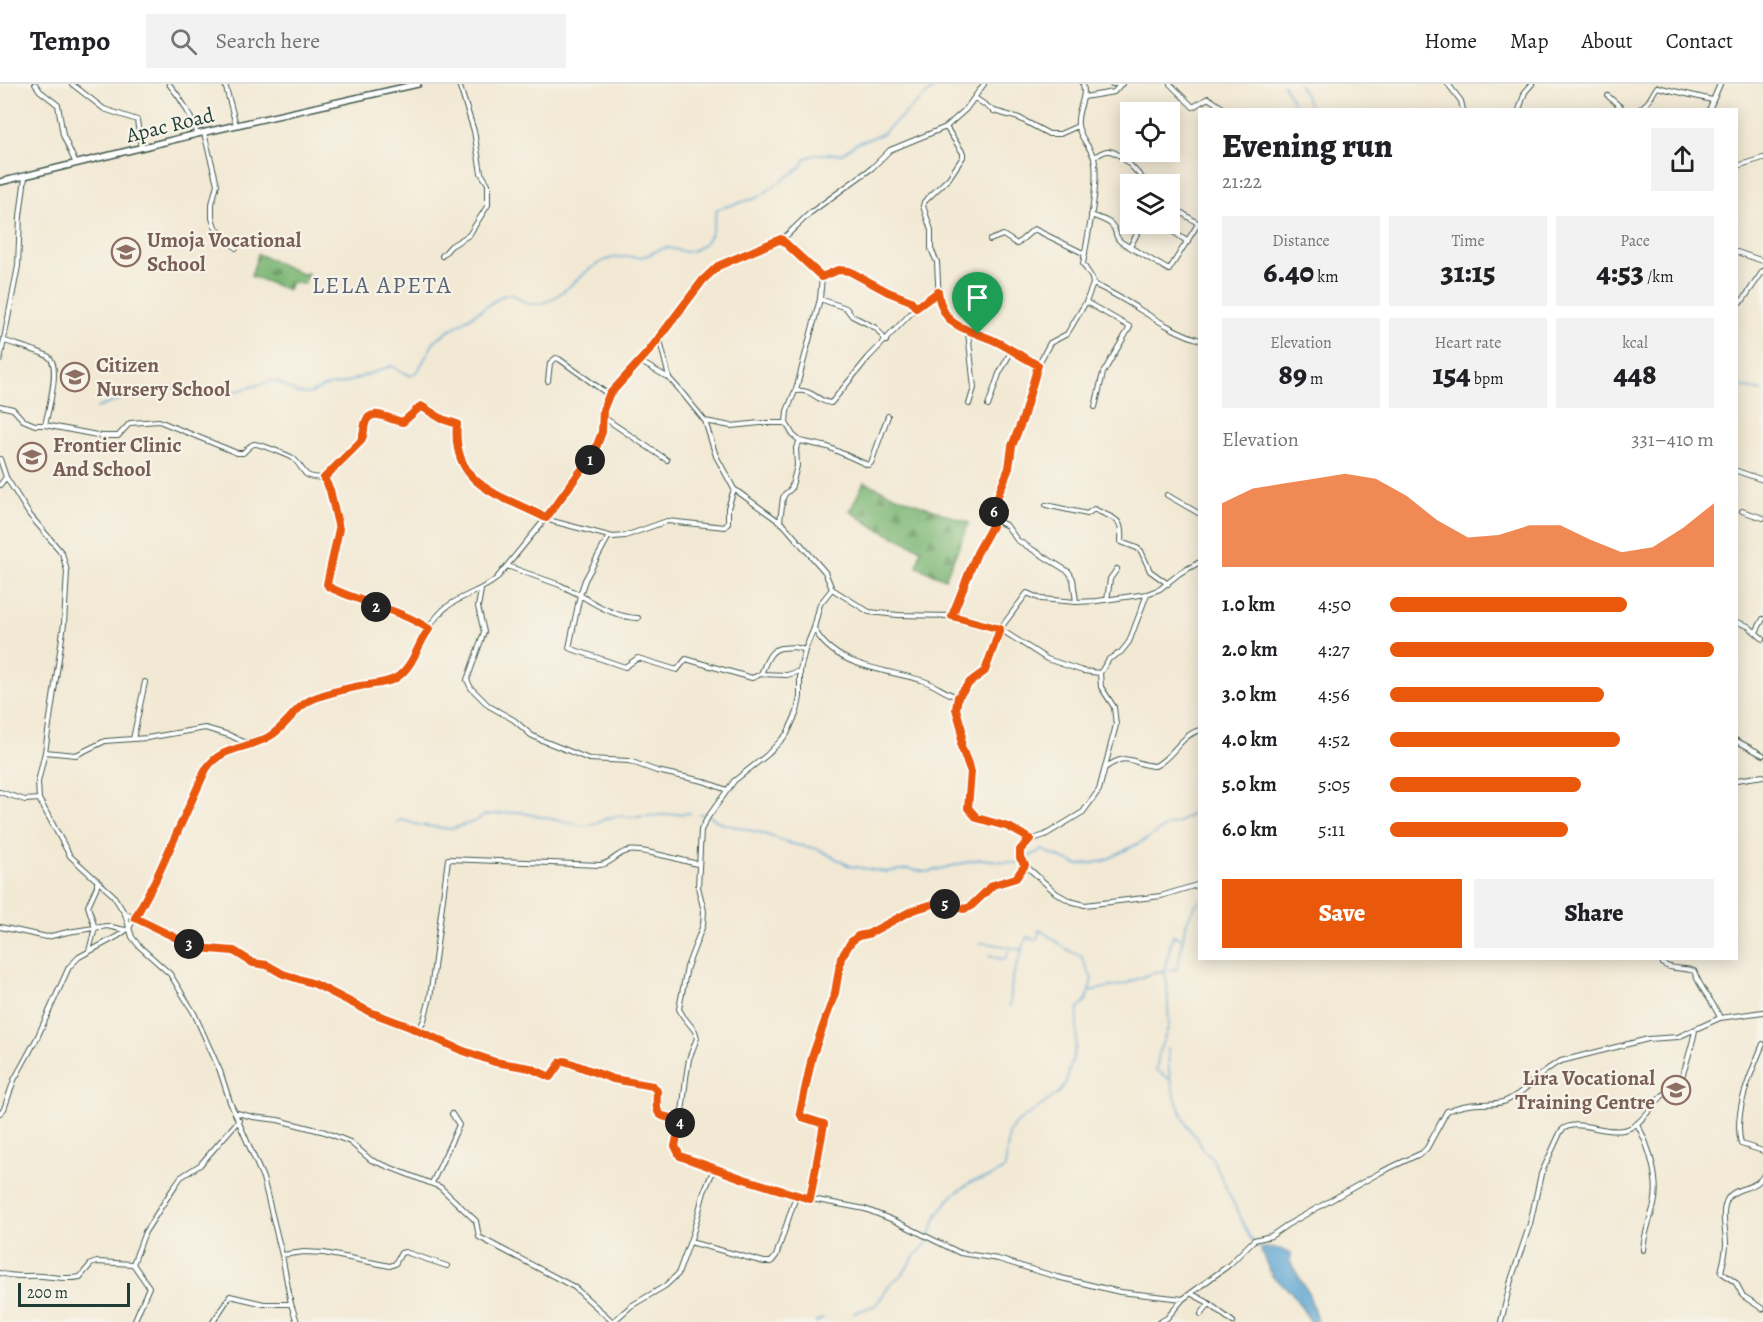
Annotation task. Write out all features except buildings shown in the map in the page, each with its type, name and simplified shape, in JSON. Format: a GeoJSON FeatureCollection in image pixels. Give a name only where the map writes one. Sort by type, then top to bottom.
{"type":"FeatureCollection","features":[{"type":"Feature","properties":{"kind":"main road","name":"Apac Road"},"geometry":{"type":"LineString","coordinates":[[0,182],[418,84]]}},
{"type":"Feature","properties":{"kind":"street"},"geometry":{"type":"LineString","coordinates":[[35,84],[58,105],[63,135],[76,164]]}},
{"type":"Feature","properties":{"kind":"street"},"geometry":{"type":"LineString","coordinates":[[72,84],[104,109],[137,120],[141,148]]}},
{"type":"Feature","properties":{"kind":"street"},"geometry":{"type":"LineString","coordinates":[[169,84],[191,115],[197,134]]}},
{"type":"Feature","properties":{"kind":"street"},"geometry":{"type":"LineString","coordinates":[[225,84],[236,126]]}},
{"type":"Feature","properties":{"kind":"street"},"geometry":{"type":"LineString","coordinates":[[441,256],[469,235],[489,205],[488,184],[481,173],[474,131],[459,84]]}},
{"type":"Feature","properties":{"kind":"street"},"geometry":{"type":"LineString","coordinates":[[0,1113],[4,1109],[14,1080],[37,1038],[65,974],[72,964],[127,929],[135,918],[156,879],[206,769],[213,760],[222,753],[260,741],[271,735],[312,699],[345,689],[390,681],[398,676],[414,658],[421,640],[446,608],[496,579],[546,518],[594,453],[602,432],[602,417],[609,395],[703,280],[718,266],[792,232],[810,213],[873,168],[890,150],[946,127],[975,98],[984,84]]}},
{"type":"Feature","properties":{"kind":"street"},"geometry":{"type":"LineString","coordinates":[[952,616],[977,553],[989,534],[994,519],[995,503],[1009,468],[1012,446],[1023,418],[1038,365],[1050,343],[1068,332],[1086,302],[1093,284],[1084,266],[1095,179],[1094,157],[1078,126],[1084,97],[1083,84]]}},
{"type":"Feature","properties":{"kind":"street"},"geometry":{"type":"LineString","coordinates":[[1112,84],[1122,84]]}},
{"type":"Feature","properties":{"kind":"street"},"geometry":{"type":"LineString","coordinates":[[1084,97],[1114,92],[1122,84]]}},
{"type":"Feature","properties":{"kind":"street"},"geometry":{"type":"LineString","coordinates":[[1170,84],[1193,107],[1208,98],[1223,108]]}},
{"type":"Feature","properties":{"kind":"street"},"geometry":{"type":"LineString","coordinates":[[1448,84],[1461,101],[1463,108]]}},
{"type":"Feature","properties":{"kind":"street"},"geometry":{"type":"LineString","coordinates":[[1520,108],[1525,92],[1532,84]]}},
{"type":"Feature","properties":{"kind":"street"},"geometry":{"type":"LineString","coordinates":[[1710,108],[1720,84]]}},
{"type":"Feature","properties":{"kind":"street"},"geometry":{"type":"LineString","coordinates":[[1641,108],[1648,102],[1657,87],[1712,100]]}},
{"type":"Feature","properties":{"kind":"street"},"geometry":{"type":"LineString","coordinates":[[1608,96],[1622,108]]}},
{"type":"Feature","properties":{"kind":"street"},"geometry":{"type":"LineString","coordinates":[[975,98],[994,111],[1018,117],[1049,135],[1060,134],[1078,126]]}},
{"type":"Feature","properties":{"kind":"street"},"geometry":{"type":"LineString","coordinates":[[946,127],[963,153],[963,157],[954,172],[924,202],[923,206],[931,230],[931,249],[937,262],[940,305],[956,325],[984,336],[1038,365]]}},
{"type":"Feature","properties":{"kind":"street"},"geometry":{"type":"LineString","coordinates":[[204,133],[217,184],[212,204],[212,218],[215,227],[236,248]]}},
{"type":"Feature","properties":{"kind":"street"},"geometry":{"type":"LineString","coordinates":[[1094,157],[1104,152],[1113,152],[1138,174]]}},
{"type":"Feature","properties":{"kind":"street"},"geometry":{"type":"LineString","coordinates":[[1738,166],[1763,158]]}},
{"type":"Feature","properties":{"kind":"street"},"geometry":{"type":"LineString","coordinates":[[0,360],[18,266],[24,177]]}},
{"type":"Feature","properties":{"kind":"street"},"geometry":{"type":"LineString","coordinates":[[1180,212],[1198,223]]}},
{"type":"Feature","properties":{"kind":"street"},"geometry":{"type":"LineString","coordinates":[[1091,215],[1110,223],[1114,227],[1117,239],[1169,270],[1198,226]]}},
{"type":"Feature","properties":{"kind":"street"},"geometry":{"type":"LineString","coordinates":[[990,240],[1003,235],[1017,244],[1034,229],[1085,254]]}},
{"type":"Feature","properties":{"kind":"street"},"geometry":{"type":"LineString","coordinates":[[1130,247],[1137,234]]}},
{"type":"Feature","properties":{"kind":"street"},"geometry":{"type":"LineString","coordinates":[[1175,234],[1188,242]]}},
{"type":"Feature","properties":{"kind":"street"},"geometry":{"type":"LineString","coordinates":[[781,239],[822,277]]}},
{"type":"Feature","properties":{"kind":"street"},"geometry":{"type":"LineString","coordinates":[[1738,254],[1763,261]]}},
{"type":"Feature","properties":{"kind":"street"},"geometry":{"type":"LineString","coordinates":[[822,277],[838,270],[849,271],[888,292],[911,301],[916,308]]}},
{"type":"Feature","properties":{"kind":"street"},"geometry":{"type":"LineString","coordinates":[[1738,303],[1743,300],[1763,271]]}},
{"type":"Feature","properties":{"kind":"street"},"geometry":{"type":"LineString","coordinates":[[822,277],[820,299],[795,391],[787,411],[786,423],[800,441],[828,447],[868,465],[871,463],[888,416]]}},
{"type":"Feature","properties":{"kind":"street"},"geometry":{"type":"LineString","coordinates":[[1093,284],[1143,310],[1169,328],[1198,339]]}},
{"type":"Feature","properties":{"kind":"street"},"geometry":{"type":"LineString","coordinates":[[795,391],[810,391],[827,403],[831,403],[868,358],[916,308],[938,292]]}},
{"type":"Feature","properties":{"kind":"street"},"geometry":{"type":"LineString","coordinates":[[820,299],[846,308],[859,321],[873,326],[886,341]]}},
{"type":"Feature","properties":{"kind":"street"},"geometry":{"type":"LineString","coordinates":[[1086,302],[1130,327],[1103,373],[1095,407]]}},
{"type":"Feature","properties":{"kind":"street"},"geometry":{"type":"LineString","coordinates":[[969,332],[974,388],[969,404]]}},
{"type":"Feature","properties":{"kind":"street"},"geometry":{"type":"LineString","coordinates":[[658,336],[669,378]]}},
{"type":"Feature","properties":{"kind":"street"},"geometry":{"type":"LineString","coordinates":[[5,341],[48,357],[54,363],[55,378],[45,425]]}},
{"type":"Feature","properties":{"kind":"street"},"geometry":{"type":"LineString","coordinates":[[988,406],[999,374],[1012,350]]}},
{"type":"Feature","properties":{"kind":"street"},"geometry":{"type":"LineString","coordinates":[[548,381],[550,363],[556,358],[609,395]]}},
{"type":"Feature","properties":{"kind":"street"},"geometry":{"type":"LineString","coordinates":[[639,361],[669,378],[705,421],[716,456],[734,489],[780,521],[820,565],[832,588],[870,612],[952,616],[1000,629],[1047,659],[1083,671],[1100,673]]}},
{"type":"Feature","properties":{"kind":"street"},"geometry":{"type":"LineString","coordinates":[[0,406],[13,409],[30,424],[113,437],[120,435],[130,423],[155,420],[240,453],[251,445],[257,444],[293,457],[300,469],[308,476],[324,478]]}},
{"type":"Feature","properties":{"kind":"street"},"geometry":{"type":"LineString","coordinates":[[324,478],[360,442],[364,436],[366,421],[371,415],[403,422],[421,406],[442,419],[457,424],[461,461],[473,478],[493,493],[566,526],[609,536],[625,536],[667,521],[726,526],[728,508],[734,489]]}},
{"type":"Feature","properties":{"kind":"street"},"geometry":{"type":"LineString","coordinates":[[602,417],[667,460]]}},
{"type":"Feature","properties":{"kind":"street"},"geometry":{"type":"LineString","coordinates":[[705,421],[731,426],[786,423]]}},
{"type":"Feature","properties":{"kind":"street"},"geometry":{"type":"LineString","coordinates":[[780,521],[783,498],[791,489],[797,466],[796,448],[800,441]]}},
{"type":"Feature","properties":{"kind":"street"},"geometry":{"type":"LineString","coordinates":[[0,459],[6,477],[29,514],[62,553],[67,571],[64,624],[45,752],[38,782],[39,799],[70,856],[112,895],[125,914],[127,929],[138,946],[170,974],[194,1012],[263,1178],[297,1322]]}},
{"type":"Feature","properties":{"kind":"street"},"geometry":{"type":"LineString","coordinates":[[1738,471],[1763,480]]}},
{"type":"Feature","properties":{"kind":"street"},"geometry":{"type":"LineString","coordinates":[[0,485],[6,477]]}},
{"type":"Feature","properties":{"kind":"street"},"geometry":{"type":"LineString","coordinates":[[324,478],[330,490],[339,529],[328,577],[329,587],[360,601],[411,617],[429,629]]}},
{"type":"Feature","properties":{"kind":"street"},"geometry":{"type":"LineString","coordinates":[[1167,495],[1198,513]]}},
{"type":"Feature","properties":{"kind":"street"},"geometry":{"type":"LineString","coordinates":[[1046,505],[1087,514],[1094,510],[1119,521],[1122,527],[1121,542],[1137,548],[1150,571],[1167,584]]}},
{"type":"Feature","properties":{"kind":"street"},"geometry":{"type":"LineString","coordinates":[[1742,511],[1763,518]]}},
{"type":"Feature","properties":{"kind":"street"},"geometry":{"type":"LineString","coordinates":[[994,519],[1007,526],[1017,540],[1069,572],[1073,579],[1077,602]]}},
{"type":"Feature","properties":{"kind":"street"},"geometry":{"type":"LineString","coordinates":[[609,536],[585,580],[569,648],[625,667],[638,658],[677,670],[686,659],[752,678],[761,674],[787,675],[800,670]]}},
{"type":"Feature","properties":{"kind":"street"},"geometry":{"type":"LineString","coordinates":[[1030,839],[1009,827],[977,818],[969,811],[971,772],[961,746],[962,730],[956,709],[958,697],[970,682],[985,671],[1000,629],[1027,594],[1041,599],[1077,602],[1147,594],[1160,589],[1185,570],[1198,564]]}},
{"type":"Feature","properties":{"kind":"street"},"geometry":{"type":"LineString","coordinates":[[507,566],[560,585],[606,609],[638,618]]}},
{"type":"Feature","properties":{"kind":"street"},"geometry":{"type":"LineString","coordinates":[[1107,600],[1110,579],[1117,569]]}},
{"type":"Feature","properties":{"kind":"street"},"geometry":{"type":"LineString","coordinates":[[832,588],[820,604],[805,650],[800,670],[800,697],[797,712],[787,734],[767,755],[738,777],[703,824],[698,864],[698,887],[704,911],[703,925],[687,967],[680,1009],[695,1031],[696,1038],[689,1059],[681,1119],[676,1138],[677,1154],[685,1159],[796,1196],[865,1209],[960,1253],[998,1258],[1042,1273],[1120,1292],[1183,1299]]}},
{"type":"Feature","properties":{"kind":"street"},"geometry":{"type":"LineString","coordinates":[[481,589],[478,607],[484,632],[467,680],[471,688],[489,706],[514,720],[531,735],[581,756],[629,761],[657,771],[703,781],[727,790]]}},
{"type":"Feature","properties":{"kind":"street"},"geometry":{"type":"LineString","coordinates":[[1147,594],[1129,642],[1121,652],[1109,659],[1100,673],[1101,687],[1114,707],[1116,722],[1100,788],[1083,812],[1046,836],[1030,839],[1020,850],[1020,858],[1056,893],[1070,901],[1085,905],[1161,896],[1198,885]]}},
{"type":"Feature","properties":{"kind":"street"},"geometry":{"type":"LineString","coordinates":[[1756,632],[1763,619]]}},
{"type":"Feature","properties":{"kind":"street"},"geometry":{"type":"LineString","coordinates":[[1738,622],[1748,626],[1763,639]]}},
{"type":"Feature","properties":{"kind":"street"},"geometry":{"type":"LineString","coordinates":[[814,628],[825,645],[850,661],[928,682],[958,697]]}},
{"type":"Feature","properties":{"kind":"street"},"geometry":{"type":"LineString","coordinates":[[761,674],[775,648],[792,646],[805,650]]}},
{"type":"Feature","properties":{"kind":"street"},"geometry":{"type":"LineString","coordinates":[[133,739],[145,682]]}},
{"type":"Feature","properties":{"kind":"street"},"geometry":{"type":"LineString","coordinates":[[45,752],[76,755],[105,741],[205,728],[229,735],[248,744]]}},
{"type":"Feature","properties":{"kind":"street"},"geometry":{"type":"LineString","coordinates":[[1104,768],[1125,759],[1155,766],[1169,757],[1188,734],[1198,731]]}},
{"type":"Feature","properties":{"kind":"street"},"geometry":{"type":"LineString","coordinates":[[1738,742],[1763,755]]}},
{"type":"Feature","properties":{"kind":"street"},"geometry":{"type":"LineString","coordinates":[[1738,780],[1763,776]]}},
{"type":"Feature","properties":{"kind":"street"},"geometry":{"type":"LineString","coordinates":[[0,792],[25,800],[39,799]]}},
{"type":"Feature","properties":{"kind":"street"},"geometry":{"type":"LineString","coordinates":[[418,1031],[424,1020],[430,998],[447,859],[600,865],[607,864],[619,854],[634,850],[698,864]]}},
{"type":"Feature","properties":{"kind":"street"},"geometry":{"type":"LineString","coordinates":[[810,1199],[824,1124],[802,1117],[800,1113],[812,1057],[835,993],[840,963],[846,948],[858,936],[868,934],[913,910],[937,903],[964,909],[970,907],[993,885],[1016,878],[1025,865]]}},
{"type":"Feature","properties":{"kind":"street"},"geometry":{"type":"LineString","coordinates":[[89,952],[95,928],[88,910],[97,880]]}},
{"type":"Feature","properties":{"kind":"street"},"geometry":{"type":"LineString","coordinates":[[125,914],[197,948],[234,951],[253,963],[267,965],[283,974],[307,981],[370,1012],[484,1059],[530,1068],[550,1077],[562,1060],[613,1079],[653,1086],[657,1091],[658,1114],[666,1118],[681,1119]]}},
{"type":"Feature","properties":{"kind":"street"},"geometry":{"type":"LineString","coordinates":[[0,927],[47,937],[95,928],[127,929]]}},
{"type":"Feature","properties":{"kind":"street"},"geometry":{"type":"LineString","coordinates":[[1662,960],[1663,964],[1668,967],[1694,971],[1720,1018]]}},
{"type":"Feature","properties":{"kind":"street"},"geometry":{"type":"LineString","coordinates":[[1160,1322],[1167,1318],[1183,1299],[1229,1265],[1254,1240],[1276,1233],[1381,1172],[1422,1153],[1447,1111],[1473,1104],[1499,1104],[1528,1088],[1551,1066],[1561,1062],[1648,1039],[1678,1037],[1720,1018],[1763,1012]]}},
{"type":"Feature","properties":{"kind":"street"},"geometry":{"type":"LineString","coordinates":[[1501,1322],[1510,1280],[1530,1224],[1541,1174],[1561,1131],[1565,1126],[1575,1124],[1605,1131],[1624,1130],[1637,1124],[1662,1096],[1679,1082],[1695,1030]]}},
{"type":"Feature","properties":{"kind":"street"},"geometry":{"type":"LineString","coordinates":[[1763,1044],[1744,1099],[1740,1126],[1742,1144],[1763,1151]]}},
{"type":"Feature","properties":{"kind":"street"},"geometry":{"type":"LineString","coordinates":[[236,1113],[253,1118],[265,1117],[325,1132],[350,1143],[371,1160],[447,1191],[476,1221],[479,1237],[574,1287],[613,1322],[631,1306],[676,1277],[714,1169]]}},
{"type":"Feature","properties":{"kind":"street"},"geometry":{"type":"LineString","coordinates":[[432,1184],[459,1125],[452,1114]]}},
{"type":"Feature","properties":{"kind":"street"},"geometry":{"type":"LineString","coordinates":[[133,1264],[145,1232],[181,1177],[200,1165],[239,1120]]}},
{"type":"Feature","properties":{"kind":"street"},"geometry":{"type":"LineString","coordinates":[[1637,1124],[1650,1155],[1655,1202],[1644,1237],[1643,1250]]}},
{"type":"Feature","properties":{"kind":"street"},"geometry":{"type":"LineString","coordinates":[[1763,1176],[1755,1185],[1731,1195],[1727,1201],[1724,1231],[1726,1243],[1721,1272],[1736,1283],[1743,1296],[1763,1309]]}},
{"type":"Feature","properties":{"kind":"street"},"geometry":{"type":"LineString","coordinates":[[690,1242],[771,1262],[775,1259],[796,1196]]}},
{"type":"Feature","properties":{"kind":"street"},"geometry":{"type":"LineString","coordinates":[[282,1255],[304,1252],[324,1253],[390,1266],[395,1264],[401,1253],[405,1252],[447,1266]]}},
{"type":"Feature","properties":{"kind":"street"},"geometry":{"type":"LineString","coordinates":[[0,1273],[10,1276],[45,1276],[65,1280],[80,1277],[91,1264],[97,1262],[133,1264]]}},
{"type":"Feature","properties":{"kind":"street"},"geometry":{"type":"LineString","coordinates":[[133,1264],[149,1287],[134,1322]]}},
{"type":"Feature","properties":{"kind":"street"},"geometry":{"type":"LineString","coordinates":[[1192,1294],[1233,1322]]}},
{"type":"Feature","properties":{"kind":"street"},"geometry":{"type":"LineString","coordinates":[[213,1322],[230,1296],[264,1304],[291,1304]]}},
{"type":"Feature","properties":{"kind":"street"},"geometry":{"type":"LineString","coordinates":[[1201,1314],[1209,1304]]}},
{"type":"Feature","properties":{"kind":"green space"},"geometry":{"type":"Polygon","coordinates":[[[258,254],[302,274],[308,273],[304,284],[291,282],[288,290],[251,276],[258,254]]]}},
{"type":"Feature","properties":{"kind":"green space"},"geometry":{"type":"Polygon","coordinates":[[[864,482],[969,523],[945,579],[917,567],[921,549],[876,528],[850,511],[864,482]]]}},
{"type":"Feature","properties":{"kind":"water"},"geometry":{"type":"Polygon","coordinates":[[[1263,1248],[1280,1249],[1291,1254],[1290,1262],[1308,1292],[1318,1322],[1311,1322],[1292,1293],[1272,1276],[1261,1251],[1263,1248]]]}},
{"type":"Feature","properties":{"kind":"waterway"},"geometry":{"type":"LineString","coordinates":[[97,408],[132,395],[181,386],[194,391],[237,391],[271,381],[278,382],[297,393],[309,394],[326,386],[342,384],[391,366],[411,376],[418,371],[435,340],[502,296],[511,294],[531,304],[542,303],[561,293],[599,263],[609,259],[641,257],[667,248],[683,252],[700,247],[709,238],[717,209],[757,198],[801,167],[806,158],[818,154],[842,154],[855,144],[882,134],[938,84]]}},
{"type":"Feature","properties":{"kind":"waterway"},"geometry":{"type":"LineString","coordinates":[[1283,84],[1297,108]]}},
{"type":"Feature","properties":{"kind":"waterway"},"geometry":{"type":"LineString","coordinates":[[1299,84],[1311,108]]}},
{"type":"Feature","properties":{"kind":"waterway"},"geometry":{"type":"LineString","coordinates":[[1738,386],[1763,391]]}},
{"type":"Feature","properties":{"kind":"waterway"},"geometry":{"type":"LineString","coordinates":[[699,814],[706,814],[721,823],[792,844],[818,849],[850,866],[885,872],[908,869],[927,872],[980,859],[1017,863],[1042,850],[1078,865],[1104,861],[1147,839],[1168,825],[1177,823],[1198,811]]}},
{"type":"Feature","properties":{"kind":"waterway"},"geometry":{"type":"LineString","coordinates":[[396,822],[402,820],[419,825],[451,829],[476,821],[485,815],[519,812],[584,826],[617,816],[691,813]]}},
{"type":"Feature","properties":{"kind":"waterway"},"geometry":{"type":"LineString","coordinates":[[1089,991],[1122,985],[1155,972],[1177,969],[1186,924],[1198,902]]}},
{"type":"Feature","properties":{"kind":"waterway"},"geometry":{"type":"LineString","coordinates":[[854,1313],[876,1305],[892,1282],[902,1275],[927,1243],[938,1213],[953,1195],[971,1182],[991,1177],[1005,1168],[1009,1133],[1014,1125],[1059,1093],[1066,1082],[1076,1046],[1078,1009],[1087,999],[1092,979],[1081,956],[1069,951],[1039,930],[1036,940],[1027,937],[1012,979],[1010,1006]]}},
{"type":"Feature","properties":{"kind":"waterway"},"geometry":{"type":"LineString","coordinates":[[1169,1079],[1156,1070],[1160,1049],[1169,1026],[1167,982],[1164,971],[1173,935],[1181,939]]}},
{"type":"Feature","properties":{"kind":"waterway"},"geometry":{"type":"LineString","coordinates":[[980,943],[1021,950]]}},
{"type":"Feature","properties":{"kind":"waterway"},"geometry":{"type":"LineString","coordinates":[[989,955],[1005,960],[1009,950]]}},
{"type":"Feature","properties":{"kind":"waterway"},"geometry":{"type":"LineString","coordinates":[[1168,1048],[1171,1083],[1184,1120],[1197,1137],[1202,1149],[1212,1158],[1249,1236],[1257,1246],[1264,1249]]}},
{"type":"Feature","properties":{"kind":"waterway"},"geometry":{"type":"LineString","coordinates":[[815,1322],[823,1319]]}},
{"type":"Feature","properties":{"kind":"place","name":"Umoja Vocational School"},"geometry":{"type":"Point","coordinates":[126,252]}},
{"type":"Feature","properties":{"kind":"place","name":"Citizen Nursery School"},"geometry":{"type":"Point","coordinates":[75,377]}},
{"type":"Feature","properties":{"kind":"place","name":"Frontier Clinic And School"},"geometry":{"type":"Point","coordinates":[32,457]}},
{"type":"Feature","properties":{"kind":"place","name":"Lira Vocational Training Centre"},"geometry":{"type":"Point","coordinates":[1676,1090]}},
{"type":"Feature","properties":{"kind":"district","name":"LELA APETA"},"geometry":{"type":"Point","coordinates":[382,285]}},
{"type":"Feature","properties":{"kind":"route"},"geometry":{"type":"LineString","coordinates":[[781,239],[822,277],[838,270],[849,271],[888,292],[911,301],[916,308],[938,292],[941,309],[950,320],[964,330],[978,334],[1038,365],[1028,404],[1012,446],[1009,468],[995,503],[992,526],[979,548],[952,616],[1000,629],[985,671],[974,678],[958,697],[956,709],[962,730],[962,752],[971,772],[969,811],[977,818],[1009,827],[1030,839],[1021,847],[1019,854],[1025,865],[1018,876],[1010,881],[993,885],[970,907],[964,909],[937,903],[906,912],[868,934],[858,936],[846,948],[840,963],[835,993],[812,1057],[808,1085],[800,1113],[802,1117],[824,1124],[810,1199],[744,1179],[685,1159],[677,1154],[675,1146],[681,1119],[666,1118],[658,1114],[657,1091],[653,1086],[638,1085],[606,1077],[562,1060],[550,1077],[530,1068],[484,1059],[370,1012],[307,981],[283,974],[267,965],[253,963],[234,951],[197,948],[135,918],[149,894],[206,769],[213,760],[222,753],[260,741],[271,735],[312,699],[336,691],[394,679],[407,668],[414,658],[421,640],[429,629],[411,617],[345,595],[327,584],[339,529],[330,490],[324,478],[360,442],[365,433],[366,421],[371,415],[375,414],[403,422],[421,406],[449,423],[457,424],[458,449],[466,471],[493,493],[546,518],[591,459],[599,444],[603,410],[609,395],[649,351],[658,336],[703,280],[718,266],[728,261],[781,239]]}}]}
